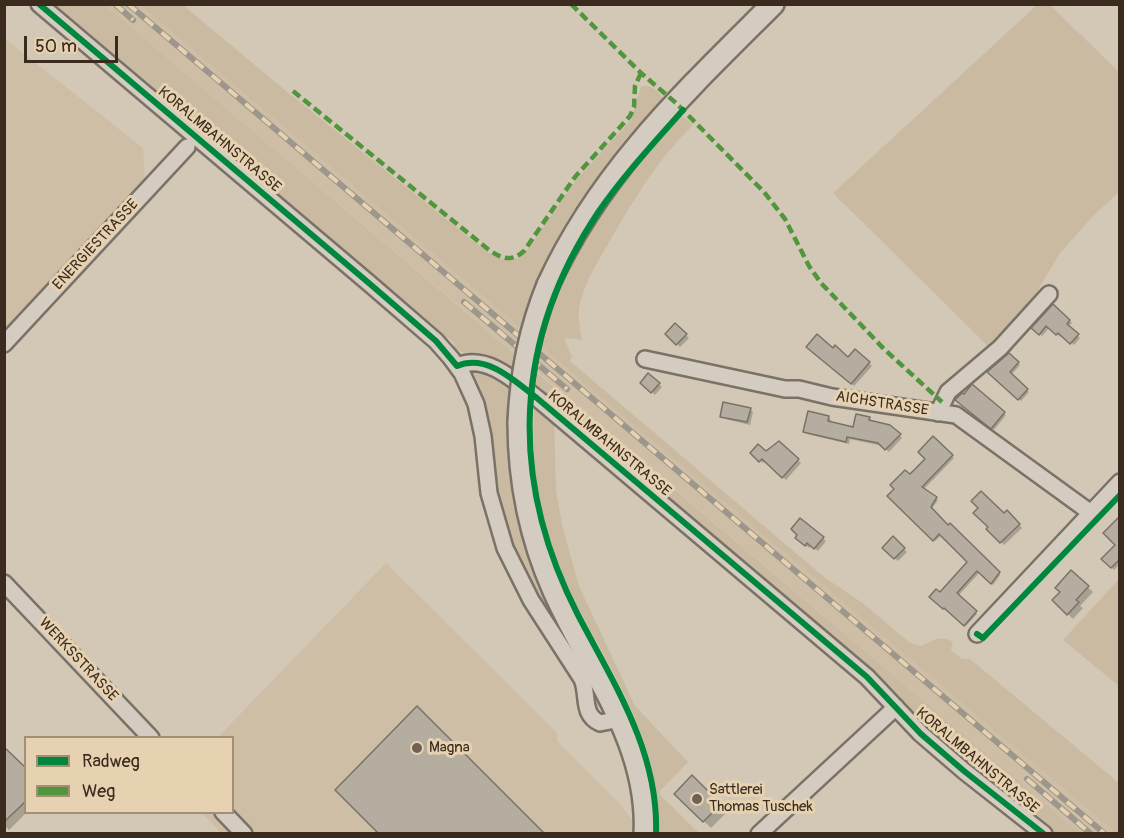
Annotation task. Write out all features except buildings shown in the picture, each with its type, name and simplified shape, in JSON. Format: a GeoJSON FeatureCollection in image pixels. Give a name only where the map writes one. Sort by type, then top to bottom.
{"type":"FeatureCollection","features":[{"type":"Feature","properties":{"kind":"main road"},"geometry":{"type":"LineString","coordinates":[[645,834],[641,780],[632,750],[620,719],[563,609],[541,559],[525,500],[519,452],[521,391],[537,312],[548,285],[582,219],[616,171],[676,103],[773,4]]}},
{"type":"Feature","properties":{"kind":"street","name":"KORALMBAHNSTRASSE"},"geometry":{"type":"LineString","coordinates":[[39,4],[436,341],[457,366],[474,362],[497,369],[538,399],[880,688],[914,727],[964,771],[1044,834]]}},
{"type":"Feature","properties":{"kind":"street","name":"ENERGIESTRASSE"},"geometry":{"type":"LineString","coordinates":[[4,344],[187,147]]}},
{"type":"Feature","properties":{"kind":"street"},"geometry":{"type":"LineString","coordinates":[[938,413],[948,392],[1000,348],[1050,294]]}},
{"type":"Feature","properties":{"kind":"street","name":"AICHSTRASSE"},"geometry":{"type":"LineString","coordinates":[[645,359],[785,390],[799,389],[832,397],[956,415],[1091,513]]}},
{"type":"Feature","properties":{"kind":"street"},"geometry":{"type":"LineString","coordinates":[[457,366],[476,404],[483,435],[492,506],[499,534],[512,565],[531,600],[582,679],[586,709],[589,714],[600,723],[620,719]]}},
{"type":"Feature","properties":{"kind":"street"},"geometry":{"type":"LineString","coordinates":[[977,634],[1119,482]]}},
{"type":"Feature","properties":{"kind":"street","name":"WERKSSTRASSE"},"geometry":{"type":"LineString","coordinates":[[4,583],[149,736]]}},
{"type":"Feature","properties":{"kind":"street"},"geometry":{"type":"LineString","coordinates":[[759,834],[896,706]]}},
{"type":"Feature","properties":{"kind":"street"},"geometry":{"type":"LineString","coordinates":[[224,814],[244,834]]}},
{"type":"Feature","properties":{"kind":"shaded area"},"geometry":{"type":"Polygon","coordinates":[[[44,5],[105,5],[516,355],[513,374],[497,365],[454,349],[455,344],[447,337],[442,338],[44,5]]]}},
{"type":"Feature","properties":{"kind":"shaded area"},"geometry":{"type":"Polygon","coordinates":[[[105,5],[140,5],[1116,833],[1080,833],[105,5]]]}},
{"type":"Feature","properties":{"kind":"shaded area"},"geometry":{"type":"Polygon","coordinates":[[[140,5],[183,5],[286,91],[486,251],[506,260],[516,259],[526,252],[577,179],[631,120],[641,87],[652,88],[665,102],[539,279],[522,329],[140,5]]]}},
{"type":"Feature","properties":{"kind":"shaded area"},"geometry":{"type":"Polygon","coordinates":[[[1037,5],[1050,5],[1119,72],[1119,192],[1095,214],[1060,253],[1025,312],[989,347],[833,193],[1037,5]]]}},
{"type":"Feature","properties":{"kind":"shaded area"},"geometry":{"type":"Polygon","coordinates":[[[4,38],[143,148],[145,181],[5,332],[4,38]]]}},
{"type":"Feature","properties":{"kind":"shaded area"},"geometry":{"type":"Polygon","coordinates":[[[680,116],[693,125],[669,151],[649,178],[590,277],[579,308],[582,340],[564,338],[572,357],[570,361],[824,577],[864,604],[910,643],[921,646],[940,638],[953,642],[951,650],[962,659],[970,659],[1119,783],[1119,833],[1116,833],[542,347],[563,282],[595,222],[635,167],[680,116]]]}},
{"type":"Feature","properties":{"kind":"shaded area"},"geometry":{"type":"Polygon","coordinates":[[[481,368],[512,384],[511,449],[604,707],[602,708],[594,707],[507,544],[468,370],[481,368]]]}},
{"type":"Feature","properties":{"kind":"shaded area"},"geometry":{"type":"Polygon","coordinates":[[[537,373],[1080,833],[1051,833],[971,771],[535,390],[537,373]]]}},
{"type":"Feature","properties":{"kind":"shaded area"},"geometry":{"type":"Polygon","coordinates":[[[534,401],[554,418],[556,491],[563,529],[579,586],[635,706],[688,762],[660,791],[660,795],[699,833],[658,833],[654,779],[641,734],[618,682],[565,580],[548,536],[536,479],[534,401]]]}},
{"type":"Feature","properties":{"kind":"shaded area"},"geometry":{"type":"Polygon","coordinates":[[[386,563],[557,733],[557,741],[618,802],[636,824],[634,834],[222,834],[203,814],[234,814],[234,736],[219,736],[386,563]]]}},
{"type":"Feature","properties":{"kind":"shaded area"},"geometry":{"type":"Polygon","coordinates":[[[1118,580],[1120,581],[1119,686],[1063,640],[1118,580]]]}},
{"type":"Feature","properties":{"kind":"railway"},"geometry":{"type":"LineString","coordinates":[[115,4],[133,20]]}},
{"type":"Feature","properties":{"kind":"railway"},"geometry":{"type":"LineString","coordinates":[[128,4],[1105,834]]}},
{"type":"Feature","properties":{"kind":"railway"},"geometry":{"type":"LineString","coordinates":[[464,302],[567,389]]}},
{"type":"Feature","properties":{"kind":"railway"},"geometry":{"type":"LineString","coordinates":[[1027,779],[1091,834]]}},
{"type":"Feature","properties":{"kind":"marked path"},"geometry":{"type":"LineString","coordinates":[[571,4],[641,73],[676,103],[764,192],[785,219],[809,266],[821,283],[884,349],[942,402]]}},
{"type":"Feature","properties":{"kind":"marked path"},"geometry":{"type":"LineString","coordinates":[[293,91],[489,250],[498,256],[511,258],[524,251],[575,177],[630,116],[634,107],[635,86],[641,73]]}},
{"type":"Feature","properties":{"kind":"cycle path"},"geometry":{"type":"LineString","coordinates":[[39,4],[436,341],[457,366],[468,363],[490,366],[511,378],[538,399],[867,677],[921,734],[964,771],[1044,834]]}},
{"type":"Feature","properties":{"kind":"cycle path"},"geometry":{"type":"LineString","coordinates":[[656,834],[655,804],[650,775],[632,720],[578,615],[555,564],[540,512],[531,461],[530,410],[536,359],[550,309],[571,260],[599,211],[683,110]]}},
{"type":"Feature","properties":{"kind":"cycle path"},"geometry":{"type":"LineString","coordinates":[[977,634],[983,638],[1120,495]]}},
{"type":"Feature","properties":{"kind":"place","name":"Magna"},"geometry":{"type":"Point","coordinates":[417,748]}},
{"type":"Feature","properties":{"kind":"place","name":"Sattlerei Thomas Tuschek"},"geometry":{"type":"Point","coordinates":[697,799]}}]}
